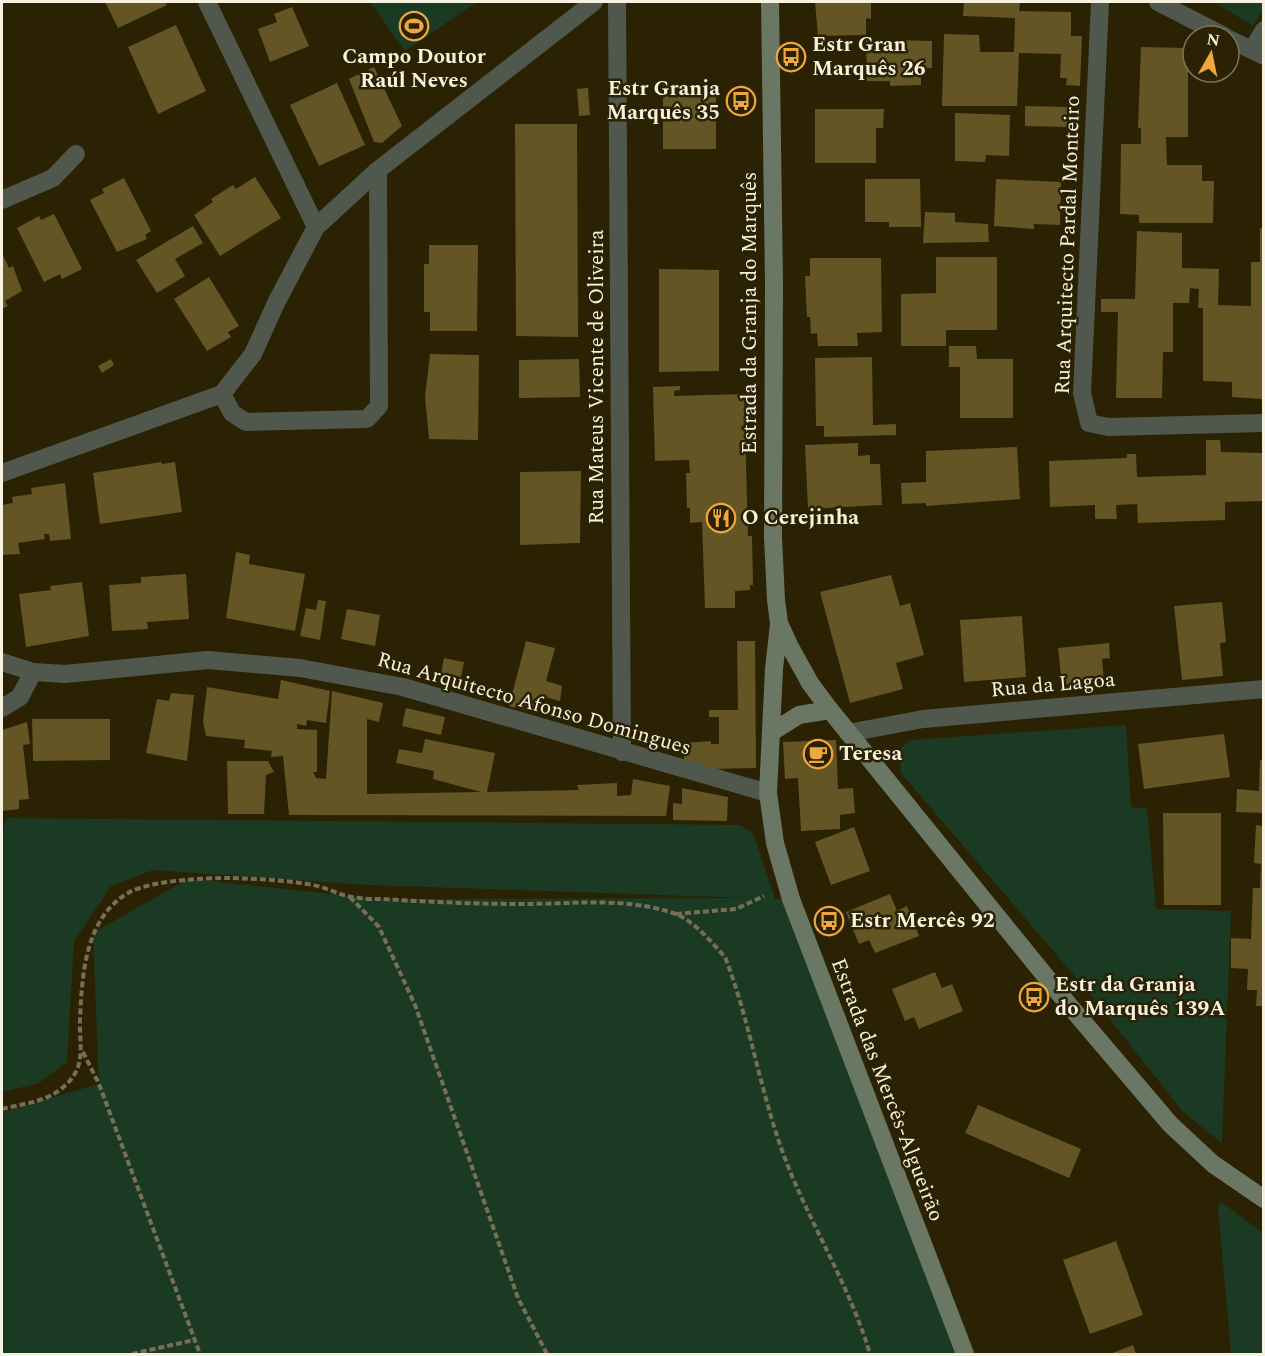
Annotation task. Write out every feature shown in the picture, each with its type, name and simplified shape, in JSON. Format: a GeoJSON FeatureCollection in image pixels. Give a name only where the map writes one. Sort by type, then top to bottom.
{"type":"FeatureCollection","features":[{"type":"Feature","properties":{"kind":"main road","name":"Estrada da Granja do Marquês"},"geometry":{"type":"LineString","coordinates":[[770,2],[774,283],[773,537],[779,623],[774,669],[772,732]]}},
{"type":"Feature","properties":{"kind":"main road","name":"Estrada da Granja do Marquês"},"geometry":{"type":"LineString","coordinates":[[779,623],[810,683],[830,710],[1068,1004],[1170,1124],[1214,1164],[1263,1199]]}},
{"type":"Feature","properties":{"kind":"main road"},"geometry":{"type":"LineString","coordinates":[[772,732],[799,715],[830,710]]}},
{"type":"Feature","properties":{"kind":"main road","name":"Estrada das Mercês-Algueirão"},"geometry":{"type":"LineString","coordinates":[[772,732],[768,793],[775,843],[787,886],[920,1243],[965,1354]]}},
{"type":"Feature","properties":{"kind":"street"},"geometry":{"type":"LineString","coordinates":[[207,2],[316,227]]}},
{"type":"Feature","properties":{"kind":"street"},"geometry":{"type":"LineString","coordinates":[[2,473],[222,394],[253,354],[276,303],[316,227],[378,170],[594,2]]}},
{"type":"Feature","properties":{"kind":"street","name":"Rua Mateus Vicente de Oliveira"},"geometry":{"type":"LineString","coordinates":[[617,2],[622,752]]}},
{"type":"Feature","properties":{"kind":"street","name":"Rua Arquitecto Pardal Monteiro"},"geometry":{"type":"LineString","coordinates":[[1100,2],[1082,393],[1089,423],[1108,427],[1263,423]]}},
{"type":"Feature","properties":{"kind":"street"},"geometry":{"type":"LineString","coordinates":[[1158,2],[1201,24]]}},
{"type":"Feature","properties":{"kind":"street"},"geometry":{"type":"LineString","coordinates":[[1241,45],[1258,53],[1263,30]]}},
{"type":"Feature","properties":{"kind":"street"},"geometry":{"type":"LineString","coordinates":[[2,200],[53,178],[76,154]]}},
{"type":"Feature","properties":{"kind":"street"},"geometry":{"type":"LineString","coordinates":[[222,394],[232,413],[246,422],[367,419],[379,406],[378,170]]}},
{"type":"Feature","properties":{"kind":"street","name":"Rua Arquitecto Afonso Domingues"},"geometry":{"type":"LineString","coordinates":[[2,662],[33,672],[64,674],[207,660],[300,668],[403,687],[768,793]]}},
{"type":"Feature","properties":{"kind":"street"},"geometry":{"type":"LineString","coordinates":[[2,708],[20,697],[33,672]]}},
{"type":"Feature","properties":{"kind":"street","name":"Rua da Lagoa"},"geometry":{"type":"LineString","coordinates":[[848,733],[923,718],[1263,690]]}},
{"type":"Feature","properties":{"kind":"path"},"geometry":{"type":"LineString","coordinates":[[2,1109],[37,1101],[61,1090],[75,1075],[82,1051],[80,1021],[86,953],[93,933],[110,909],[129,892],[188,879],[231,878],[314,885],[350,896],[448,903],[581,902],[638,906],[675,914],[736,909],[787,886]]}},
{"type":"Feature","properties":{"kind":"path"},"geometry":{"type":"LineString","coordinates":[[350,896],[379,927],[415,1005],[518,1298],[547,1354]]}},
{"type":"Feature","properties":{"kind":"path"},"geometry":{"type":"LineString","coordinates":[[675,914],[702,932],[725,957],[734,980],[762,1085],[790,1170],[827,1247],[862,1329],[870,1354]]}},
{"type":"Feature","properties":{"kind":"path"},"geometry":{"type":"LineString","coordinates":[[82,1051],[99,1084],[200,1354]]}},
{"type":"Feature","properties":{"kind":"path"},"geometry":{"type":"LineString","coordinates":[[132,1354],[194,1340]]}},
{"type":"Feature","properties":{"kind":"green space","name":"Campo Doutor Raúl Neves"},"geometry":{"type":"Polygon","coordinates":[[[370,2],[477,2],[405,51],[370,2]]]}},
{"type":"Feature","properties":{"kind":"green space"},"geometry":{"type":"Polygon","coordinates":[[[1214,2],[1263,2],[1263,10],[1253,26],[1214,2]]]}},
{"type":"Feature","properties":{"kind":"green space"},"geometry":{"type":"Polygon","coordinates":[[[1126,725],[1131,807],[1147,808],[1156,909],[1231,911],[1222,1143],[1183,1112],[1090,994],[900,772],[901,748],[910,740],[1126,725]]]}},
{"type":"Feature","properties":{"kind":"green space"},"geometry":{"type":"Polygon","coordinates":[[[6,818],[740,825],[753,833],[775,899],[791,899],[965,1354],[2,1354],[2,1112],[99,1084],[93,933],[188,879],[381,899],[749,898],[367,885],[153,870],[111,886],[74,941],[67,1062],[39,1083],[2,1092],[2,839],[6,818]]]}},
{"type":"Feature","properties":{"kind":"green space"},"geometry":{"type":"Polygon","coordinates":[[[1221,1202],[1263,1233],[1263,1354],[1231,1354],[1218,1207],[1221,1202]]]}},
{"type":"Feature","properties":{"kind":"building"},"geometry":{"type":"Polygon","coordinates":[[[105,2],[165,2],[167,5],[118,28],[105,2]]]}},
{"type":"Feature","properties":{"kind":"building"},"geometry":{"type":"Polygon","coordinates":[[[815,2],[871,2],[871,19],[866,18],[866,35],[818,36],[815,2]]]}},
{"type":"Feature","properties":{"kind":"building"},"geometry":{"type":"Polygon","coordinates":[[[964,2],[1020,2],[1019,11],[1071,12],[1071,36],[1082,36],[1080,86],[1066,85],[1067,78],[1060,78],[1061,54],[1019,53],[1017,106],[942,106],[944,34],[979,35],[980,52],[1014,52],[1015,18],[963,16],[964,2]]]}},
{"type":"Feature","properties":{"kind":"building"},"geometry":{"type":"Polygon","coordinates":[[[292,7],[309,46],[270,62],[258,29],[277,22],[274,14],[292,7]]]}},
{"type":"Feature","properties":{"kind":"building"},"geometry":{"type":"Polygon","coordinates":[[[176,25],[206,91],[158,114],[128,47],[176,25]]]}},
{"type":"Feature","properties":{"kind":"building"},"geometry":{"type":"Polygon","coordinates":[[[866,39],[932,41],[932,68],[921,68],[921,85],[890,86],[890,81],[867,81],[866,39]]]}},
{"type":"Feature","properties":{"kind":"building"},"geometry":{"type":"Polygon","coordinates":[[[1141,47],[1181,48],[1181,84],[1188,84],[1188,137],[1166,137],[1167,165],[1202,165],[1202,181],[1214,181],[1213,223],[1139,223],[1139,215],[1120,214],[1121,144],[1141,144],[1141,128],[1138,128],[1141,47]]]}},
{"type":"Feature","properties":{"kind":"building"},"geometry":{"type":"Polygon","coordinates":[[[374,67],[402,126],[382,143],[374,142],[349,79],[374,67]]]}},
{"type":"Feature","properties":{"kind":"building"},"geometry":{"type":"Polygon","coordinates":[[[337,83],[365,145],[319,166],[290,105],[337,83]]]}},
{"type":"Feature","properties":{"kind":"building"},"geometry":{"type":"Polygon","coordinates":[[[663,84],[716,85],[716,149],[663,149],[663,84]]]}},
{"type":"Feature","properties":{"kind":"building"},"geometry":{"type":"Polygon","coordinates":[[[588,88],[590,115],[579,116],[577,89],[588,88]]]}},
{"type":"Feature","properties":{"kind":"building"},"geometry":{"type":"Polygon","coordinates":[[[1025,106],[1067,107],[1067,127],[1025,126],[1025,106]]]}},
{"type":"Feature","properties":{"kind":"building"},"geometry":{"type":"Polygon","coordinates":[[[815,109],[884,109],[883,128],[876,128],[876,163],[815,163],[815,109]]]}},
{"type":"Feature","properties":{"kind":"building"},"geometry":{"type":"Polygon","coordinates":[[[955,113],[1010,115],[1009,156],[986,155],[985,162],[955,161],[955,113]]]}},
{"type":"Feature","properties":{"kind":"building"},"geometry":{"type":"Polygon","coordinates":[[[515,124],[577,124],[578,337],[516,336],[515,124]]]}},
{"type":"Feature","properties":{"kind":"building"},"geometry":{"type":"Polygon","coordinates":[[[255,177],[281,218],[220,256],[194,215],[213,202],[211,199],[233,185],[236,189],[255,177]]]}},
{"type":"Feature","properties":{"kind":"building"},"geometry":{"type":"Polygon","coordinates":[[[124,178],[151,231],[145,235],[147,239],[117,252],[90,200],[104,193],[102,189],[124,178]]]}},
{"type":"Feature","properties":{"kind":"building"},"geometry":{"type":"Polygon","coordinates":[[[865,179],[920,179],[921,227],[889,227],[889,222],[865,222],[865,179]]]}},
{"type":"Feature","properties":{"kind":"building"},"geometry":{"type":"Polygon","coordinates":[[[996,179],[1061,182],[1060,225],[1034,224],[1034,229],[994,226],[996,179]]]}},
{"type":"Feature","properties":{"kind":"building"},"geometry":{"type":"Polygon","coordinates":[[[925,212],[955,213],[955,222],[988,224],[989,242],[923,243],[925,212]]]}},
{"type":"Feature","properties":{"kind":"building"},"geometry":{"type":"Polygon","coordinates":[[[54,214],[82,269],[62,279],[60,274],[44,282],[17,228],[39,216],[41,220],[54,214]]]}},
{"type":"Feature","properties":{"kind":"building"},"geometry":{"type":"Polygon","coordinates":[[[193,226],[203,243],[175,259],[185,276],[157,293],[136,260],[193,226]]]}},
{"type":"Feature","properties":{"kind":"building"},"geometry":{"type":"Polygon","coordinates":[[[1260,228],[1263,228],[1263,399],[1232,397],[1232,382],[1203,381],[1203,308],[1198,308],[1199,289],[1190,288],[1189,303],[1173,303],[1173,352],[1163,352],[1162,398],[1116,398],[1118,312],[1101,312],[1101,299],[1135,299],[1137,231],[1182,233],[1182,268],[1219,269],[1218,305],[1251,306],[1251,262],[1260,262],[1260,228]]]}},
{"type":"Feature","properties":{"kind":"building"},"geometry":{"type":"Polygon","coordinates":[[[429,245],[478,245],[477,331],[430,331],[430,312],[424,312],[424,264],[429,264],[429,245]]]}},
{"type":"Feature","properties":{"kind":"building"},"geometry":{"type":"Polygon","coordinates":[[[2,253],[9,268],[13,266],[22,291],[5,301],[8,306],[2,309],[2,253]]]}},
{"type":"Feature","properties":{"kind":"building"},"geometry":{"type":"Polygon","coordinates":[[[936,257],[997,257],[997,330],[946,330],[946,346],[901,346],[901,294],[936,293],[936,257]]]}},
{"type":"Feature","properties":{"kind":"building"},"geometry":{"type":"Polygon","coordinates":[[[810,258],[881,258],[882,332],[857,333],[858,346],[818,346],[817,333],[811,334],[810,317],[807,317],[805,276],[810,276],[810,258]]]}},
{"type":"Feature","properties":{"kind":"building"},"geometry":{"type":"Polygon","coordinates":[[[659,269],[719,270],[719,371],[659,372],[659,269]]]}},
{"type":"Feature","properties":{"kind":"building"},"geometry":{"type":"Polygon","coordinates":[[[209,277],[239,326],[228,332],[231,337],[207,351],[174,299],[209,277]]]}},
{"type":"Feature","properties":{"kind":"building"},"geometry":{"type":"Polygon","coordinates":[[[949,346],[976,346],[977,359],[1013,359],[1013,418],[960,418],[960,367],[949,367],[949,346]]]}},
{"type":"Feature","properties":{"kind":"building"},"geometry":{"type":"Polygon","coordinates":[[[430,354],[479,355],[478,440],[429,439],[425,397],[430,354]]]}},
{"type":"Feature","properties":{"kind":"building"},"geometry":{"type":"Polygon","coordinates":[[[872,357],[873,425],[896,424],[896,435],[824,437],[824,426],[816,426],[815,358],[872,357]]]}},
{"type":"Feature","properties":{"kind":"building"},"geometry":{"type":"Polygon","coordinates":[[[111,359],[114,365],[102,373],[98,366],[111,359]]]}},
{"type":"Feature","properties":{"kind":"building"},"geometry":{"type":"Polygon","coordinates":[[[579,359],[580,397],[519,398],[519,360],[579,359]]]}},
{"type":"Feature","properties":{"kind":"building"},"geometry":{"type":"Polygon","coordinates":[[[680,386],[680,390],[674,391],[674,396],[744,394],[748,536],[752,536],[753,585],[750,585],[750,590],[735,591],[735,608],[705,608],[702,522],[690,523],[690,508],[687,508],[686,473],[690,473],[689,460],[655,461],[653,387],[680,386]]]}},
{"type":"Feature","properties":{"kind":"building"},"geometry":{"type":"Polygon","coordinates":[[[1206,440],[1220,440],[1221,452],[1263,453],[1263,501],[1225,502],[1225,520],[1138,523],[1137,504],[1116,505],[1117,519],[1095,519],[1095,505],[1050,507],[1049,461],[1127,458],[1127,454],[1136,454],[1137,477],[1206,475],[1206,440]]]}},
{"type":"Feature","properties":{"kind":"building"},"geometry":{"type":"Polygon","coordinates":[[[858,443],[858,456],[870,455],[870,464],[880,464],[882,505],[808,509],[805,445],[858,443]]]}},
{"type":"Feature","properties":{"kind":"building"},"geometry":{"type":"Polygon","coordinates":[[[1017,447],[1020,499],[926,506],[926,503],[902,504],[901,483],[926,482],[926,451],[1017,447]]]}},
{"type":"Feature","properties":{"kind":"building"},"geometry":{"type":"Polygon","coordinates":[[[161,462],[162,464],[175,462],[182,512],[100,524],[93,473],[161,462]]]}},
{"type":"Feature","properties":{"kind":"building"},"geometry":{"type":"Polygon","coordinates":[[[581,471],[580,543],[520,545],[520,472],[581,471]]]}},
{"type":"Feature","properties":{"kind":"building"},"geometry":{"type":"Polygon","coordinates":[[[65,483],[71,539],[50,541],[49,534],[44,534],[45,539],[18,543],[20,554],[2,555],[2,505],[13,503],[12,497],[32,494],[31,488],[65,483]]]}},
{"type":"Feature","properties":{"kind":"building"},"geometry":{"type":"Polygon","coordinates":[[[236,552],[250,555],[249,564],[305,574],[295,631],[226,618],[236,552]]]}},
{"type":"Feature","properties":{"kind":"building"},"geometry":{"type":"Polygon","coordinates":[[[186,574],[189,619],[147,622],[148,629],[112,631],[109,585],[141,583],[141,577],[186,574]]]}},
{"type":"Feature","properties":{"kind":"building"},"geometry":{"type":"Polygon","coordinates":[[[891,575],[900,606],[910,603],[924,655],[896,663],[903,689],[850,703],[820,592],[891,575]]]}},
{"type":"Feature","properties":{"kind":"building"},"geometry":{"type":"Polygon","coordinates":[[[82,582],[89,636],[26,647],[19,594],[51,590],[50,586],[82,582]]]}},
{"type":"Feature","properties":{"kind":"building"},"geometry":{"type":"Polygon","coordinates":[[[318,600],[326,601],[320,640],[300,636],[306,608],[316,610],[318,600]]]}},
{"type":"Feature","properties":{"kind":"building"},"geometry":{"type":"Polygon","coordinates":[[[1222,602],[1226,642],[1220,643],[1223,676],[1182,680],[1174,606],[1222,602]]]}},
{"type":"Feature","properties":{"kind":"building"},"geometry":{"type":"Polygon","coordinates":[[[347,609],[380,615],[375,646],[341,639],[347,609]]]}},
{"type":"Feature","properties":{"kind":"building"},"geometry":{"type":"Polygon","coordinates":[[[1022,616],[1026,677],[964,682],[960,620],[1022,616]]]}},
{"type":"Feature","properties":{"kind":"building"},"geometry":{"type":"Polygon","coordinates":[[[526,641],[555,648],[546,681],[562,686],[560,701],[542,696],[537,713],[509,706],[526,641]]]}},
{"type":"Feature","properties":{"kind":"building"},"geometry":{"type":"Polygon","coordinates":[[[737,641],[755,641],[756,768],[712,769],[684,763],[684,743],[711,741],[711,744],[719,744],[719,717],[709,717],[709,710],[738,710],[737,641]]]}},
{"type":"Feature","properties":{"kind":"building"},"geometry":{"type":"Polygon","coordinates":[[[1109,643],[1110,658],[1102,659],[1104,680],[1062,685],[1058,648],[1109,643]]]}},
{"type":"Feature","properties":{"kind":"building"},"geometry":{"type":"Polygon","coordinates":[[[444,658],[464,662],[459,688],[452,686],[453,681],[440,679],[444,658]]]}},
{"type":"Feature","properties":{"kind":"building"},"geometry":{"type":"Polygon","coordinates":[[[281,680],[330,691],[326,723],[307,720],[306,726],[297,724],[297,729],[317,730],[317,772],[313,772],[316,778],[326,779],[332,691],[383,703],[379,722],[367,719],[367,794],[481,792],[433,779],[434,771],[396,763],[399,749],[422,753],[425,739],[495,753],[487,792],[579,790],[577,785],[617,783],[617,796],[631,795],[633,779],[670,786],[666,816],[289,815],[283,756],[271,757],[272,751],[244,748],[245,740],[206,736],[203,722],[207,687],[278,699],[281,680]]]}},
{"type":"Feature","properties":{"kind":"building"},"geometry":{"type":"Polygon","coordinates":[[[171,693],[194,695],[187,761],[146,753],[157,699],[169,701],[171,693]]]}},
{"type":"Feature","properties":{"kind":"building"},"geometry":{"type":"Polygon","coordinates":[[[406,708],[445,717],[441,735],[402,726],[406,708]]]}},
{"type":"Feature","properties":{"kind":"building"},"geometry":{"type":"Polygon","coordinates":[[[32,719],[110,719],[110,760],[33,761],[32,719]]]}},
{"type":"Feature","properties":{"kind":"building"},"geometry":{"type":"Polygon","coordinates":[[[27,722],[30,744],[23,745],[29,799],[19,800],[19,809],[2,811],[2,730],[27,722]]]}},
{"type":"Feature","properties":{"kind":"building"},"geometry":{"type":"Polygon","coordinates":[[[1224,734],[1230,777],[1144,789],[1138,744],[1224,734]]]}},
{"type":"Feature","properties":{"kind":"building"},"geometry":{"type":"Polygon","coordinates":[[[836,740],[838,789],[853,788],[855,813],[840,815],[840,829],[801,831],[798,778],[785,779],[783,742],[836,740]]]}},
{"type":"Feature","properties":{"kind":"building"},"geometry":{"type":"Polygon","coordinates":[[[1260,760],[1263,760],[1263,813],[1236,812],[1237,789],[1259,791],[1260,760]]]}},
{"type":"Feature","properties":{"kind":"building"},"geometry":{"type":"Polygon","coordinates":[[[227,761],[268,761],[274,772],[266,775],[264,814],[228,814],[227,761]]]}},
{"type":"Feature","properties":{"kind":"building"},"geometry":{"type":"Polygon","coordinates":[[[682,788],[728,797],[727,821],[673,820],[673,803],[682,804],[682,788]]]}},
{"type":"Feature","properties":{"kind":"building"},"geometry":{"type":"Polygon","coordinates":[[[1163,813],[1221,813],[1221,905],[1164,905],[1163,813]]]}},
{"type":"Feature","properties":{"kind":"building"},"geometry":{"type":"Polygon","coordinates":[[[1256,825],[1263,826],[1263,1006],[1256,1006],[1257,990],[1247,990],[1248,969],[1231,968],[1231,938],[1251,939],[1253,888],[1260,888],[1261,864],[1254,863],[1256,825]]]}},
{"type":"Feature","properties":{"kind":"building"},"geometry":{"type":"Polygon","coordinates":[[[854,827],[870,871],[831,885],[815,842],[854,827]]]}},
{"type":"Feature","properties":{"kind":"building"},"geometry":{"type":"Polygon","coordinates":[[[890,894],[897,911],[907,906],[919,936],[875,953],[869,940],[859,944],[846,912],[890,894]]]}},
{"type":"Feature","properties":{"kind":"building"},"geometry":{"type":"Polygon","coordinates":[[[935,972],[942,988],[952,984],[963,1011],[919,1029],[914,1017],[905,1021],[892,989],[935,972]]]}},
{"type":"Feature","properties":{"kind":"building"},"geometry":{"type":"Polygon","coordinates":[[[978,1105],[1081,1149],[1069,1178],[965,1133],[978,1105]]]}},
{"type":"Feature","properties":{"kind":"building"},"geometry":{"type":"Polygon","coordinates":[[[1116,1241],[1143,1315],[1090,1334],[1063,1260],[1116,1241]]]}},
{"type":"Feature","properties":{"kind":"building"},"geometry":{"type":"Polygon","coordinates":[[[1133,1345],[1136,1354],[1110,1354],[1133,1345]]]}},
{"type":"Feature","properties":{"kind":"place","name":"Campo Doutor Raúl Neves"},"geometry":{"type":"Point","coordinates":[414,26]}},
{"type":"Feature","properties":{"kind":"place","name":"Estr Gran Marquês 26"},"geometry":{"type":"Point","coordinates":[791,57]}},
{"type":"Feature","properties":{"kind":"place","name":"Estr Granja Marquês 35"},"geometry":{"type":"Point","coordinates":[741,101]}},
{"type":"Feature","properties":{"kind":"place","name":"O Cerejinha"},"geometry":{"type":"Point","coordinates":[721,518]}},
{"type":"Feature","properties":{"kind":"place","name":"Teresa"},"geometry":{"type":"Point","coordinates":[818,754]}},
{"type":"Feature","properties":{"kind":"place","name":"Estr Mercês 92"},"geometry":{"type":"Point","coordinates":[829,921]}},
{"type":"Feature","properties":{"kind":"place","name":"Estr da Granja do Marquês 139A"},"geometry":{"type":"Point","coordinates":[1034,997]}}]}
